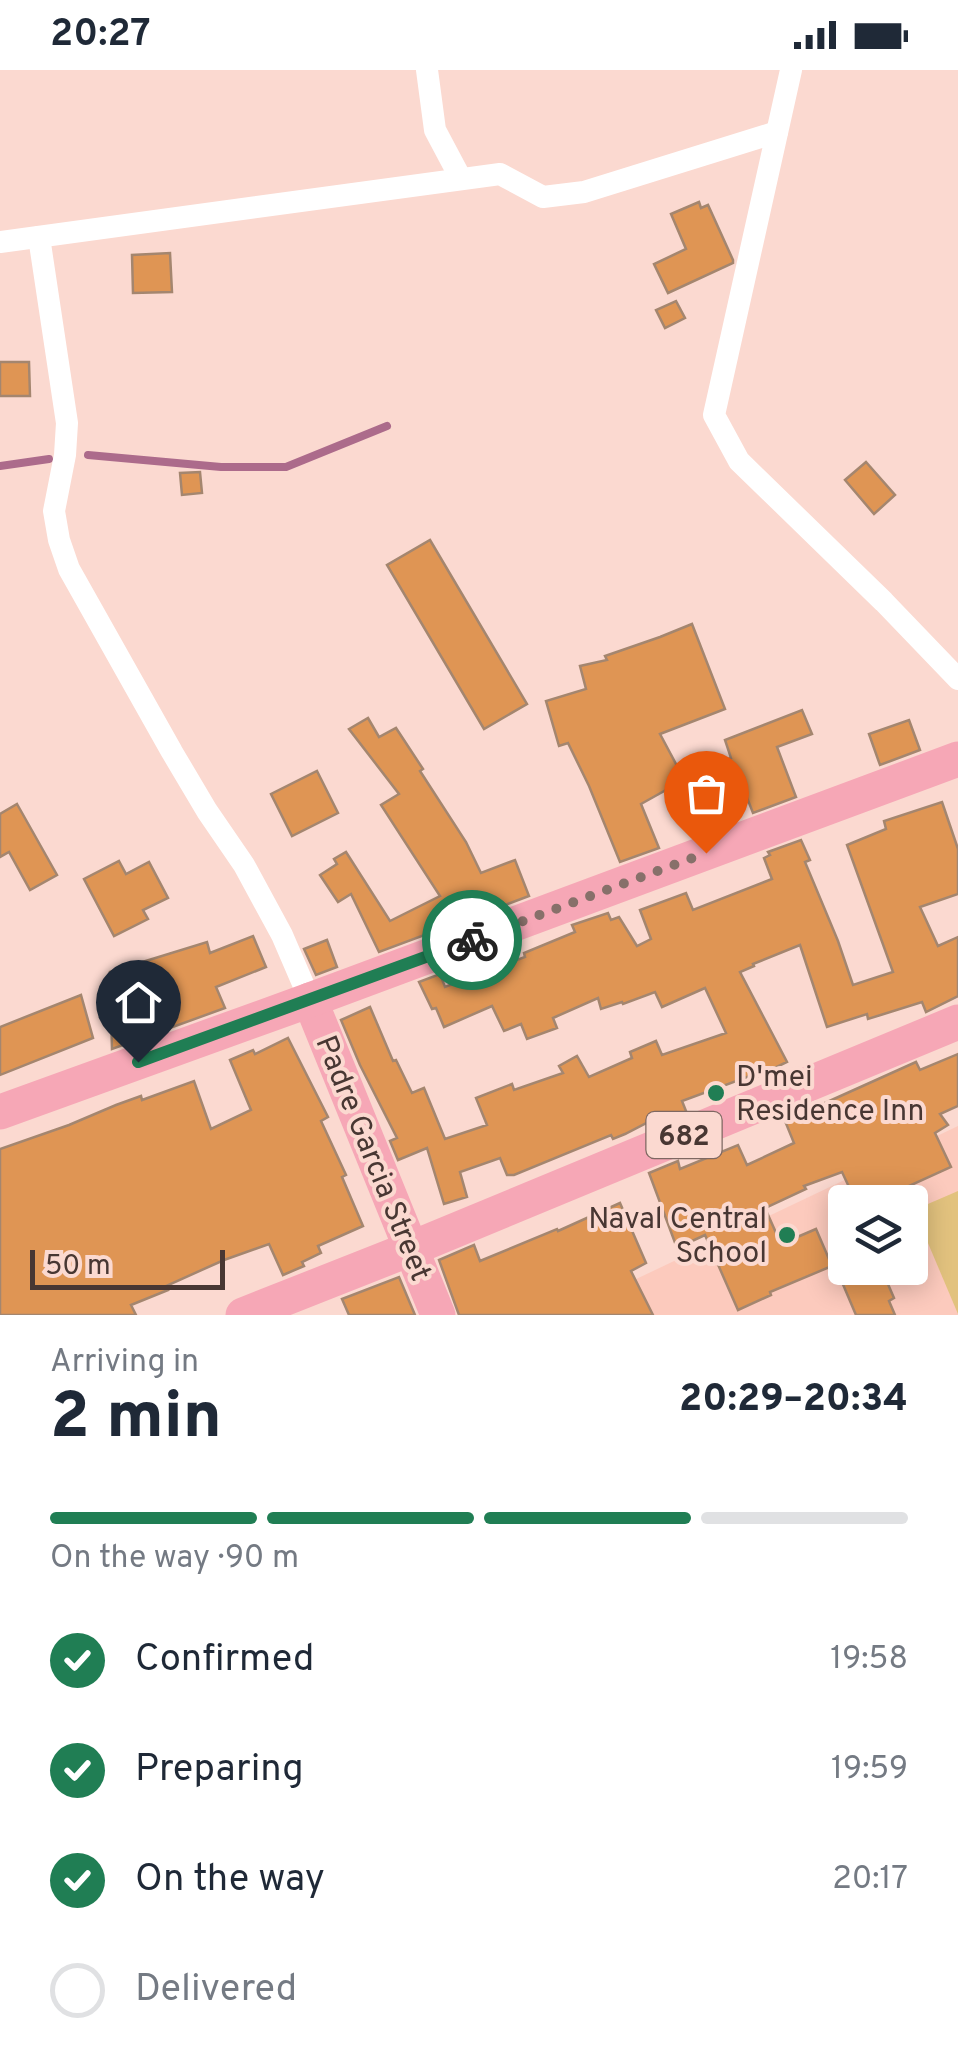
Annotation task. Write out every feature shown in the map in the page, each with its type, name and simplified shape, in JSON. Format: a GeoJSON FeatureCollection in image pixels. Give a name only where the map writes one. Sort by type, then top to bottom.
{"type":"FeatureCollection","features":[{"type":"Feature","properties":{"kind":"main road"},"geometry":{"type":"LineString","coordinates":[[0,1112],[958,759]]}},
{"type":"Feature","properties":{"kind":"main road","name":"Padre Garcia Street"},"geometry":{"type":"LineString","coordinates":[[310,1000],[438,1315]]}},
{"type":"Feature","properties":{"kind":"main road","name":"682"},"geometry":{"type":"LineString","coordinates":[[410,1249],[958,1022]]}},
{"type":"Feature","properties":{"kind":"main road"},"geometry":{"type":"LineString","coordinates":[[243,1315],[410,1249]]}},
{"type":"Feature","properties":{"kind":"street"},"geometry":{"type":"LineString","coordinates":[[427,70],[435,130],[461,179]]}},
{"type":"Feature","properties":{"kind":"street"},"geometry":{"type":"LineString","coordinates":[[792,70],[714,415],[739,461],[958,679]]}},
{"type":"Feature","properties":{"kind":"street"},"geometry":{"type":"LineString","coordinates":[[0,242],[500,174],[543,197],[584,192],[777,132]]}},
{"type":"Feature","properties":{"kind":"street"},"geometry":{"type":"LineString","coordinates":[[39,237],[67,422],[54,511],[69,569],[172,752],[244,865],[282,935],[310,1000]]}},
{"type":"Feature","properties":{"kind":"shaded area","name":"Naval Central School"},"geometry":{"type":"Polygon","coordinates":[[[958,1126],[958,1315],[623,1315],[611,1291],[828,1188],[828,1285],[928,1285],[928,1185],[834,1185],[958,1126]]]}},
{"type":"Feature","properties":{"kind":"shaded area"},"geometry":{"type":"Polygon","coordinates":[[[958,1191],[958,1314],[928,1243],[928,1204],[958,1191]]]}},
{"type":"Feature","properties":{"kind":"building"},"geometry":{"type":"Polygon","coordinates":[[[699,202],[701,208],[708,205],[733,263],[668,293],[654,264],[686,249],[671,214],[699,202]]]}},
{"type":"Feature","properties":{"kind":"building"},"geometry":{"type":"Polygon","coordinates":[[[170,253],[172,292],[133,293],[132,255],[170,253]]]}},
{"type":"Feature","properties":{"kind":"building"},"geometry":{"type":"Polygon","coordinates":[[[676,301],[685,318],[665,328],[656,310],[676,301]]]}},
{"type":"Feature","properties":{"kind":"building"},"geometry":{"type":"Polygon","coordinates":[[[0,362],[29,362],[30,396],[0,396],[0,362]]]}},
{"type":"Feature","properties":{"kind":"building"},"geometry":{"type":"Polygon","coordinates":[[[866,462],[895,495],[874,514],[845,480],[866,462]]]}},
{"type":"Feature","properties":{"kind":"building"},"geometry":{"type":"Polygon","coordinates":[[[200,472],[202,493],[182,495],[180,473],[200,472]]]}},
{"type":"Feature","properties":{"kind":"building"},"geometry":{"type":"Polygon","coordinates":[[[430,540],[527,704],[484,729],[387,565],[430,540]]]}},
{"type":"Feature","properties":{"kind":"building"},"geometry":{"type":"Polygon","coordinates":[[[692,624],[725,709],[660,734],[684,779],[731,758],[725,740],[802,710],[812,734],[777,747],[796,797],[753,813],[744,790],[689,813],[675,785],[641,804],[659,848],[620,862],[568,743],[559,746],[546,701],[586,689],[580,666],[607,660],[605,656],[692,624]]]}},
{"type":"Feature","properties":{"kind":"building"},"geometry":{"type":"Polygon","coordinates":[[[368,718],[379,737],[396,728],[481,873],[515,860],[529,896],[379,952],[351,894],[338,902],[320,875],[337,864],[334,859],[346,852],[390,921],[440,896],[381,805],[399,794],[349,729],[368,718]]]}},
{"type":"Feature","properties":{"kind":"building"},"geometry":{"type":"Polygon","coordinates":[[[909,720],[920,750],[880,765],[869,734],[909,720]]]}},
{"type":"Feature","properties":{"kind":"building"},"geometry":{"type":"Polygon","coordinates":[[[317,771],[338,813],[292,836],[271,794],[317,771]]]}},
{"type":"Feature","properties":{"kind":"building"},"geometry":{"type":"Polygon","coordinates":[[[942,802],[958,849],[958,894],[920,907],[938,946],[958,937],[958,996],[926,1012],[922,1002],[827,1027],[800,945],[740,972],[787,1062],[756,1077],[755,1074],[682,1101],[686,1111],[664,1119],[662,1115],[613,1139],[611,1135],[514,1175],[507,1175],[500,1158],[460,1172],[467,1197],[444,1204],[427,1148],[398,1160],[390,1141],[397,1138],[341,1020],[370,1007],[393,1061],[396,1060],[412,1093],[424,1088],[445,1139],[487,1125],[476,1098],[512,1084],[514,1090],[563,1073],[559,1066],[577,1056],[589,1077],[632,1058],[630,1052],[656,1041],[662,1055],[726,1033],[705,988],[662,1007],[655,992],[601,1009],[598,998],[553,1018],[557,1028],[527,1039],[521,1024],[504,1031],[492,1006],[444,1027],[419,982],[440,974],[445,987],[525,957],[524,953],[575,932],[572,925],[608,913],[611,920],[619,917],[637,946],[651,939],[640,910],[686,893],[693,910],[772,879],[764,858],[770,855],[768,852],[801,840],[810,860],[805,862],[853,985],[893,972],[847,845],[886,829],[884,821],[942,802]]]}},
{"type":"Feature","properties":{"kind":"building"},"geometry":{"type":"Polygon","coordinates":[[[17,804],[57,875],[30,890],[9,852],[0,857],[0,814],[17,804]]]}},
{"type":"Feature","properties":{"kind":"building"},"geometry":{"type":"Polygon","coordinates":[[[119,861],[126,874],[149,862],[168,898],[143,910],[148,919],[114,936],[84,879],[119,861]]]}},
{"type":"Feature","properties":{"kind":"building"},"geometry":{"type":"Polygon","coordinates":[[[253,936],[266,967],[216,987],[225,1008],[112,1049],[110,972],[207,942],[210,953],[253,936]]]}},
{"type":"Feature","properties":{"kind":"building"},"geometry":{"type":"Polygon","coordinates":[[[327,940],[337,967],[316,975],[304,949],[327,940]]]}},
{"type":"Feature","properties":{"kind":"building"},"geometry":{"type":"Polygon","coordinates":[[[81,995],[93,1038],[0,1075],[0,1027],[81,995]]]}},
{"type":"Feature","properties":{"kind":"building"},"geometry":{"type":"Polygon","coordinates":[[[288,1038],[328,1117],[321,1121],[346,1175],[342,1177],[363,1226],[318,1246],[321,1253],[283,1275],[269,1244],[224,1260],[131,1305],[136,1315],[0,1315],[0,1149],[141,1096],[142,1100],[194,1081],[211,1129],[251,1110],[230,1060],[253,1050],[255,1054],[288,1038]]]}},
{"type":"Feature","properties":{"kind":"building"},"geometry":{"type":"Polygon","coordinates":[[[958,1054],[958,1106],[940,1114],[948,1125],[935,1133],[951,1167],[911,1185],[848,1185],[842,1172],[804,1186],[806,1189],[765,1208],[781,1244],[816,1229],[828,1257],[828,1268],[738,1310],[705,1235],[677,1248],[649,1173],[678,1161],[680,1169],[738,1145],[747,1165],[794,1143],[785,1121],[916,1062],[920,1070],[958,1054]]]}},
{"type":"Feature","properties":{"kind":"building"},"geometry":{"type":"Polygon","coordinates":[[[620,1203],[646,1263],[631,1271],[653,1315],[459,1315],[439,1260],[474,1245],[480,1261],[620,1203]]]}},
{"type":"Feature","properties":{"kind":"building"},"geometry":{"type":"Polygon","coordinates":[[[399,1277],[415,1315],[349,1315],[342,1299],[399,1277]]]}},
{"type":"Feature","properties":{"kind":"building"},"geometry":{"type":"Polygon","coordinates":[[[843,1285],[888,1285],[895,1315],[856,1315],[843,1285]]]}},
{"type":"Feature","properties":{"kind":"waterway"},"geometry":{"type":"LineString","coordinates":[[88,455],[221,467],[286,467],[387,426]]}},
{"type":"Feature","properties":{"kind":"waterway"},"geometry":{"type":"LineString","coordinates":[[0,466],[49,459]]}},
{"type":"Feature","properties":{"kind":"way so far"},"geometry":{"type":"LineString","coordinates":[[472,940],[706,853]]}},
{"type":"Feature","properties":{"kind":"place","name":"D'mei Residence Inn"},"geometry":{"type":"Point","coordinates":[716,1093]}},
{"type":"Feature","properties":{"kind":"place","name":"Naval Central School"},"geometry":{"type":"Point","coordinates":[787,1235]}},
{"type":"Feature","properties":{"kind":"route"},"geometry":{"type":"LineString","coordinates":[[138,1062],[472,940]]}}]}
